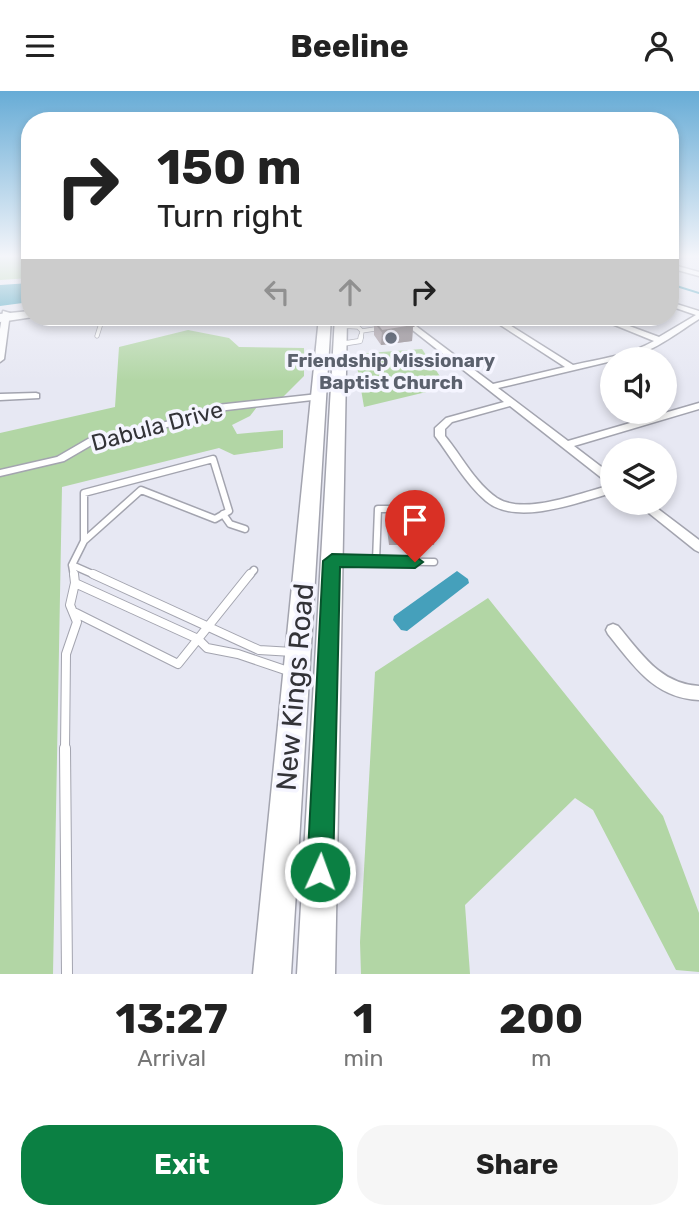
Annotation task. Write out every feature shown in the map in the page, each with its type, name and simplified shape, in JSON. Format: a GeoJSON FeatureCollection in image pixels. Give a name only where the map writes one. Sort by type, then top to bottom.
{"type":"FeatureCollection","features":[{"type":"Feature","properties":{"kind":"highway","name":"New Kings Road"},"geometry":{"type":"LineString","coordinates":[[316,974],[318,397],[336,333]]}},
{"type":"Feature","properties":{"kind":"highway","name":"New Kings Road"},"geometry":{"type":"LineString","coordinates":[[272,974],[297,663],[319,561],[336,333]]}},
{"type":"Feature","properties":{"kind":"main road"},"geometry":{"type":"LineString","coordinates":[[3,316],[21,313]]}},
{"type":"Feature","properties":{"kind":"street"},"geometry":{"type":"LineString","coordinates":[[679,307],[699,315]]}},
{"type":"Feature","properties":{"kind":"street"},"geometry":{"type":"LineString","coordinates":[[491,387],[646,349],[699,315]]}},
{"type":"Feature","properties":{"kind":"street"},"geometry":{"type":"LineString","coordinates":[[1,354],[3,316]]}},
{"type":"Feature","properties":{"kind":"street"},"geometry":{"type":"LineString","coordinates":[[413,326],[600,471]]}},
{"type":"Feature","properties":{"kind":"street"},"geometry":{"type":"LineString","coordinates":[[506,326],[572,368]]}},
{"type":"Feature","properties":{"kind":"street"},"geometry":{"type":"LineString","coordinates":[[622,326],[659,340]]}},
{"type":"Feature","properties":{"kind":"street"},"geometry":{"type":"LineString","coordinates":[[0,397],[36,396]]}},
{"type":"Feature","properties":{"kind":"street","name":"Dabula Drive"},"geometry":{"type":"LineString","coordinates":[[0,474],[60,459],[92,441],[173,422],[217,408],[318,397]]}},
{"type":"Feature","properties":{"kind":"street"},"geometry":{"type":"LineString","coordinates":[[511,403],[443,423],[440,428],[440,436],[491,499],[506,507],[527,509],[600,492]]}},
{"type":"Feature","properties":{"kind":"street"},"geometry":{"type":"LineString","coordinates":[[566,445],[699,406]]}},
{"type":"Feature","properties":{"kind":"street"},"geometry":{"type":"LineString","coordinates":[[658,515],[699,547]]}},
{"type":"Feature","properties":{"kind":"street"},"geometry":{"type":"LineString","coordinates":[[613,630],[651,675],[678,690],[699,693]]}},
{"type":"Feature","properties":{"kind":"lane"},"geometry":{"type":"LineString","coordinates":[[97,336],[100,326]]}},
{"type":"Feature","properties":{"kind":"lane"},"geometry":{"type":"LineString","coordinates":[[336,333],[358,327],[362,331],[386,328]]}},
{"type":"Feature","properties":{"kind":"lane"},"geometry":{"type":"LineString","coordinates":[[336,333],[356,343],[360,341],[362,331]]}},
{"type":"Feature","properties":{"kind":"lane"},"geometry":{"type":"LineString","coordinates":[[84,541],[84,492],[213,459],[229,511],[215,519],[141,490],[136,479]]}},
{"type":"Feature","properties":{"kind":"lane"},"geometry":{"type":"LineString","coordinates":[[141,490],[84,541],[72,565],[75,583],[70,605],[76,614],[178,664],[254,571]]}},
{"type":"Feature","properties":{"kind":"lane"},"geometry":{"type":"LineString","coordinates":[[376,561],[378,509],[413,509]]}},
{"type":"Feature","properties":{"kind":"lane"},"geometry":{"type":"LineString","coordinates":[[223,514],[230,524],[245,529]]}},
{"type":"Feature","properties":{"kind":"lane"},"geometry":{"type":"LineString","coordinates":[[319,561],[435,562]]}},
{"type":"Feature","properties":{"kind":"lane"},"geometry":{"type":"LineString","coordinates":[[72,565],[259,650],[297,663]]}},
{"type":"Feature","properties":{"kind":"lane"},"geometry":{"type":"LineString","coordinates":[[100,593],[111,582]]}},
{"type":"Feature","properties":{"kind":"lane"},"geometry":{"type":"LineString","coordinates":[[75,583],[198,639],[207,649],[297,663]]}},
{"type":"Feature","properties":{"kind":"lane"},"geometry":{"type":"LineString","coordinates":[[67,974],[64,782],[66,667],[67,647],[76,628],[76,614]]}},
{"type":"Feature","properties":{"kind":"green space"},"geometry":{"type":"Polygon","coordinates":[[[188,330],[229,338],[239,347],[304,348],[304,376],[282,398],[257,407],[250,416],[232,425],[237,434],[283,430],[283,448],[234,455],[219,448],[62,487],[53,974],[0,974],[0,433],[115,407],[119,347],[188,330]]]}},
{"type":"Feature","properties":{"kind":"green space"},"geometry":{"type":"Polygon","coordinates":[[[422,349],[447,387],[364,407],[355,354],[422,349]]]}},
{"type":"Feature","properties":{"kind":"green space"},"geometry":{"type":"Polygon","coordinates":[[[488,598],[663,816],[699,913],[699,972],[676,970],[593,810],[575,798],[465,905],[470,974],[361,974],[360,942],[375,672],[488,598]]]}},
{"type":"Feature","properties":{"kind":"water"},"geometry":{"type":"Polygon","coordinates":[[[0,298],[21,298],[21,303],[0,306],[0,298]]]}},
{"type":"Feature","properties":{"kind":"water"},"geometry":{"type":"Polygon","coordinates":[[[457,571],[468,579],[469,583],[407,631],[401,630],[393,620],[394,616],[457,571]]]}},
{"type":"Feature","properties":{"kind":"building"},"geometry":{"type":"Polygon","coordinates":[[[378,326],[413,326],[382,331],[378,326]]]}},
{"type":"Feature","properties":{"kind":"building"},"geometry":{"type":"Polygon","coordinates":[[[398,503],[433,503],[437,528],[390,528],[388,512],[399,512],[398,503]]]}},
{"type":"Feature","properties":{"kind":"place","name":"Friendship Missionary Baptist Church"},"geometry":{"type":"Point","coordinates":[391,338]}},
{"type":"Feature","properties":{"kind":"route"},"geometry":{"type":"LineString","coordinates":[[320,872],[332,561],[415,562]]}}]}
